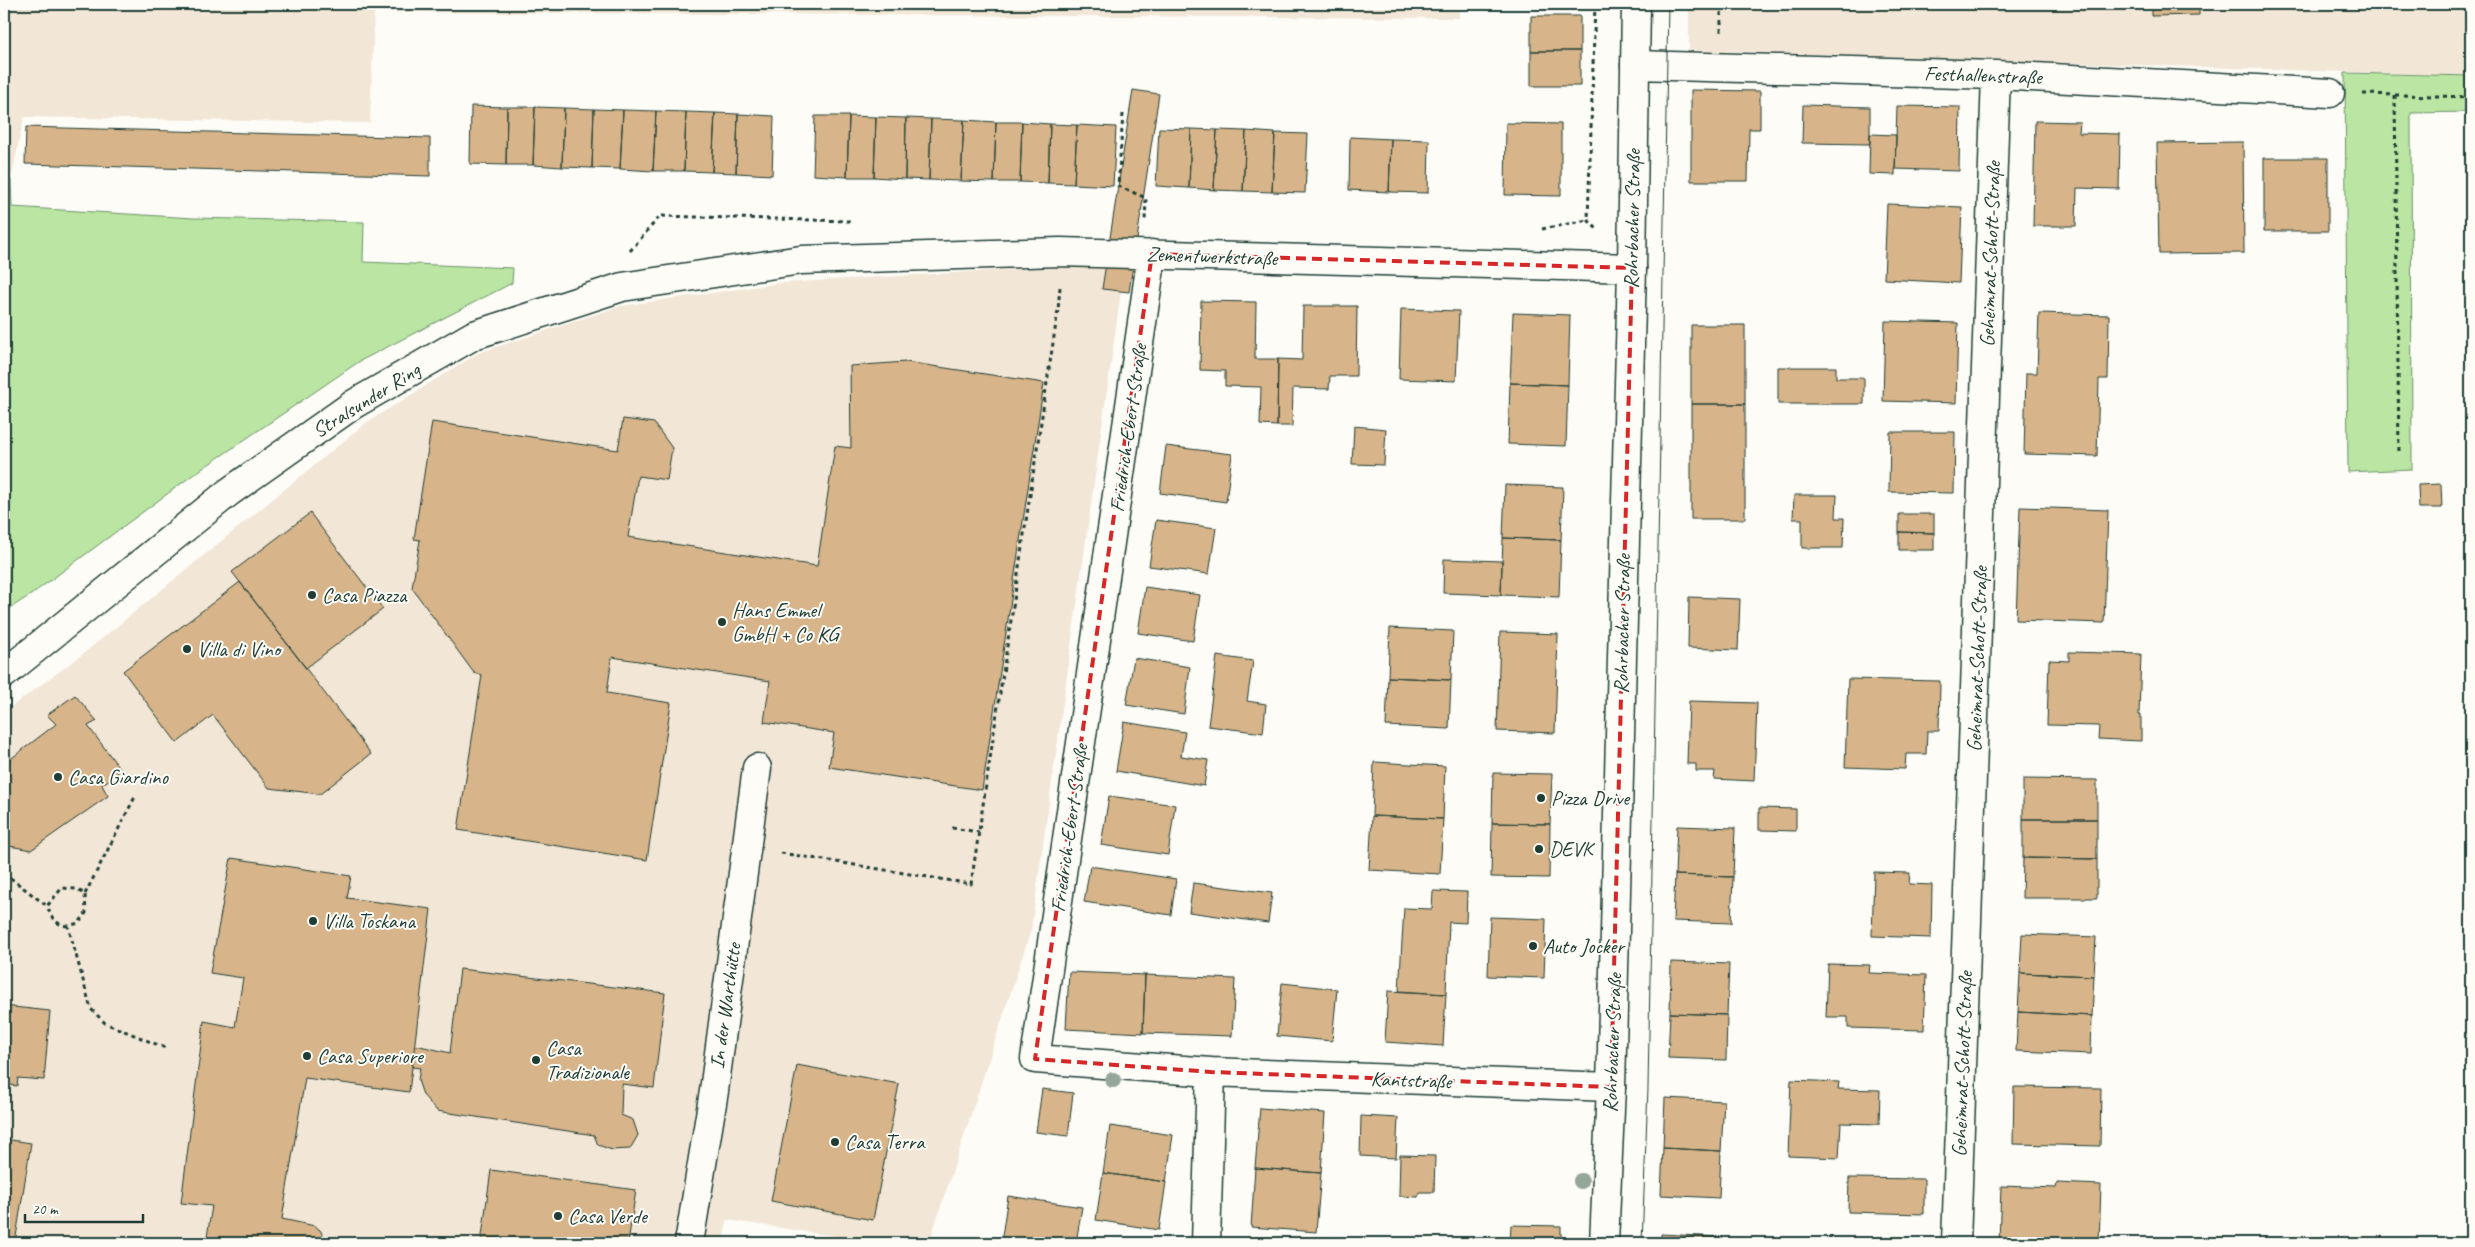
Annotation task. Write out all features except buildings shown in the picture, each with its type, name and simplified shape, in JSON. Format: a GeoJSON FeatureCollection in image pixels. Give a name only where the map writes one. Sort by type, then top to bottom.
{"type":"FeatureCollection","features":[{"type":"Feature","properties":{"kind":"street","name":"Rohrbacher Straße"},"geometry":{"type":"LineString","coordinates":[[1604,1243],[1611,1087],[1632,268],[1636,4]]}},
{"type":"Feature","properties":{"kind":"street","name":"Festhallenstraße"},"geometry":{"type":"LineString","coordinates":[[1635,65],[1996,75],[2330,93]]}},
{"type":"Feature","properties":{"kind":"street","name":"Geheimrat-Schott-Straße"},"geometry":{"type":"LineString","coordinates":[[1956,1243],[1996,75]]}},
{"type":"Feature","properties":{"kind":"street","name":"Zementwerkstraße"},"geometry":{"type":"LineString","coordinates":[[793,261],[1060,252],[1149,242],[1632,268]]}},
{"type":"Feature","properties":{"kind":"street","name":"Friedrich-Ebert-Straße"},"geometry":{"type":"LineString","coordinates":[[1149,242],[1035,1059],[1211,1072]]}},
{"type":"Feature","properties":{"kind":"street","name":"Stralsunder Ring"},"geometry":{"type":"LineString","coordinates":[[4,674],[229,492],[354,404],[474,335],[622,287],[793,261]]}},
{"type":"Feature","properties":{"kind":"street","name":"In der Warthütte"},"geometry":{"type":"LineString","coordinates":[[689,1243],[714,1091],[757,768]]}},
{"type":"Feature","properties":{"kind":"street","name":"Kantstraße"},"geometry":{"type":"LineString","coordinates":[[1211,1072],[1611,1087]]}},
{"type":"Feature","properties":{"kind":"street"},"geometry":{"type":"LineString","coordinates":[[1206,1243],[1211,1072]]}},
{"type":"Feature","properties":{"kind":"path"},"geometry":{"type":"LineString","coordinates":[[1588,220],[1595,4]]}},
{"type":"Feature","properties":{"kind":"path"},"geometry":{"type":"LineString","coordinates":[[2330,93],[2471,97]]}},
{"type":"Feature","properties":{"kind":"path"},"geometry":{"type":"LineString","coordinates":[[2395,95],[2399,455]]}},
{"type":"Feature","properties":{"kind":"path"},"geometry":{"type":"LineString","coordinates":[[1123,114],[1118,186],[1146,198],[1149,242]]}},
{"type":"Feature","properties":{"kind":"path"},"geometry":{"type":"LineString","coordinates":[[746,847],[971,884],[1058,310],[1060,252]]}},
{"type":"Feature","properties":{"kind":"path"},"geometry":{"type":"LineString","coordinates":[[4,873],[46,906],[52,920],[59,925],[68,926],[79,923],[86,914],[85,894],[136,795]]}},
{"type":"Feature","properties":{"kind":"path"},"geometry":{"type":"LineString","coordinates":[[952,828],[979,832]]}},
{"type":"Feature","properties":{"kind":"path"},"geometry":{"type":"LineString","coordinates":[[46,906],[62,888],[76,889],[85,894]]}},
{"type":"Feature","properties":{"kind":"path"},"geometry":{"type":"LineString","coordinates":[[68,926],[90,1009],[105,1023],[168,1049]]}},
{"type":"Feature","properties":{"kind":"highlighted area"},"geometry":{"type":"Polygon","coordinates":[[[1152,254],[1632,268],[1611,1087],[1211,1072],[1035,1059],[1152,254]]]}},
{"type":"Feature","properties":{"kind":"shaded area"},"geometry":{"type":"Polygon","coordinates":[[[4,4],[1459,4],[1459,18],[374,12],[370,123],[24,117],[11,180],[4,180],[4,4]]]}},
{"type":"Feature","properties":{"kind":"shaded area"},"geometry":{"type":"Polygon","coordinates":[[[1689,4],[2471,4],[2471,76],[1689,50],[1689,4]]]}},
{"type":"Feature","properties":{"kind":"shaded area"},"geometry":{"type":"Polygon","coordinates":[[[1125,263],[1031,930],[929,1243],[880,1243],[727,1220],[723,1243],[4,1243],[4,712],[83,654],[366,423],[478,353],[621,306],[780,283],[1125,263]]]}},
{"type":"Feature","properties":{"kind":"green space"},"geometry":{"type":"Polygon","coordinates":[[[2345,73],[2471,76],[2471,112],[2411,113],[2412,469],[2348,472],[2345,73]]]}},
{"type":"Feature","properties":{"kind":"green space"},"geometry":{"type":"Polygon","coordinates":[[[4,180],[11,180],[12,207],[193,218],[364,222],[363,262],[513,268],[512,283],[360,361],[190,477],[32,594],[4,612],[4,180]]]}},
{"type":"Feature","properties":{"kind":"tram line"},"geometry":{"type":"LineString","coordinates":[[1642,1243],[1648,1088],[1668,4]]}},
{"type":"Feature","properties":{"kind":"place","name":"Casa Piazza"},"geometry":{"type":"Point","coordinates":[312,595]}},
{"type":"Feature","properties":{"kind":"place","name":"Hans Emmel GmbH + Co KG"},"geometry":{"type":"Point","coordinates":[722,622]}},
{"type":"Feature","properties":{"kind":"place","name":"Villa di Vino"},"geometry":{"type":"Point","coordinates":[187,649]}},
{"type":"Feature","properties":{"kind":"place","name":"Casa Giardino"},"geometry":{"type":"Point","coordinates":[58,777]}},
{"type":"Feature","properties":{"kind":"place","name":"Pizza Drive"},"geometry":{"type":"Point","coordinates":[1541,798]}},
{"type":"Feature","properties":{"kind":"place","name":"DEVK"},"geometry":{"type":"Point","coordinates":[1539,849]}},
{"type":"Feature","properties":{"kind":"place","name":"Villa Toskana"},"geometry":{"type":"Point","coordinates":[313,921]}},
{"type":"Feature","properties":{"kind":"place","name":"Auto Jocker"},"geometry":{"type":"Point","coordinates":[1533,946]}},
{"type":"Feature","properties":{"kind":"place","name":"Casa Superiore"},"geometry":{"type":"Point","coordinates":[307,1056]}},
{"type":"Feature","properties":{"kind":"place","name":"Casa Tradizionale"},"geometry":{"type":"Point","coordinates":[536,1060]}},
{"type":"Feature","properties":{"kind":"place","name":"Casa Terra"},"geometry":{"type":"Point","coordinates":[835,1142]}},
{"type":"Feature","properties":{"kind":"place","name":"Casa Verde"},"geometry":{"type":"Point","coordinates":[558,1216]}}]}
